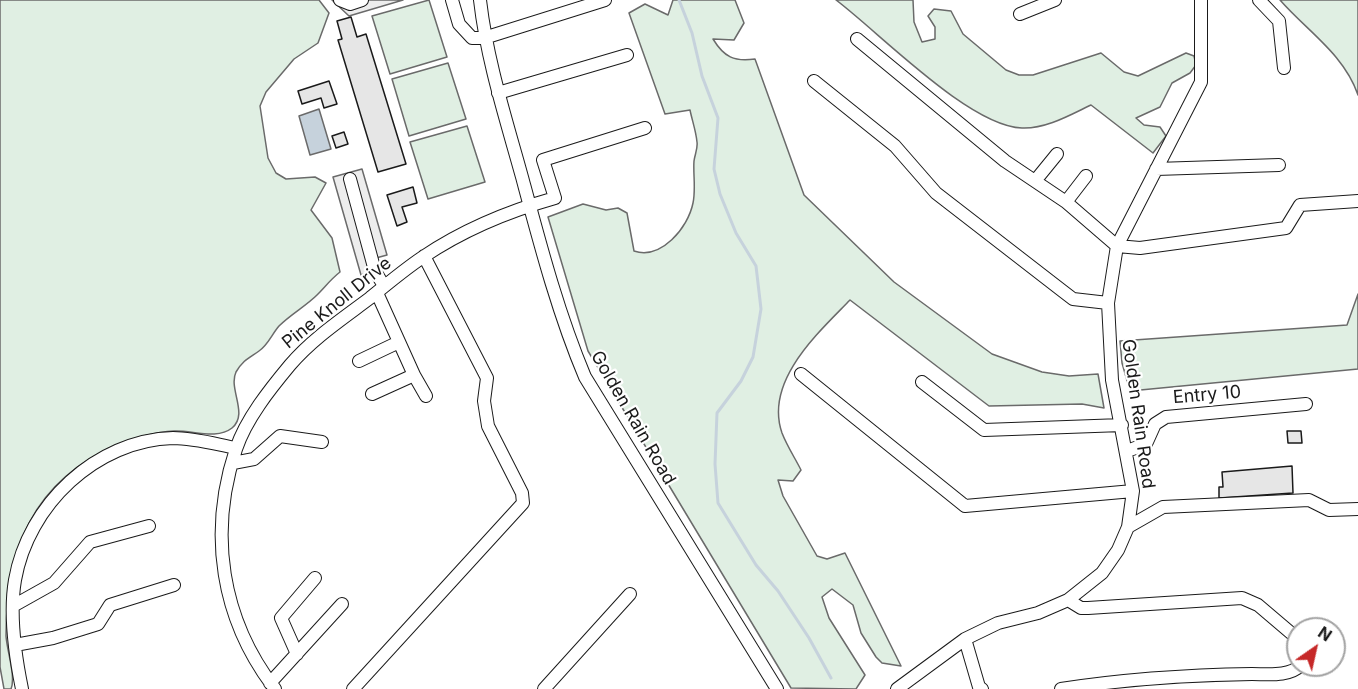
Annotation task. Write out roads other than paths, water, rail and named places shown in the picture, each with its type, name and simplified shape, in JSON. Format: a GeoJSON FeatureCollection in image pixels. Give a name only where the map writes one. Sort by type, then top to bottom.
{"type":"FeatureCollection","features":[{"type":"Feature","properties":{"kind":"street"},"geometry":{"type":"LineString","coordinates":[[340,0],[350,4],[362,0]]}},
{"type":"Feature","properties":{"kind":"street"},"geometry":{"type":"LineString","coordinates":[[452,0],[459,24],[472,38],[484,38],[605,0]]}},
{"type":"Feature","properties":{"kind":"street","name":"Golden Rain Road"},"geometry":{"type":"LineString","coordinates":[[480,0],[484,38],[498,93],[572,347],[585,377],[777,689]]}},
{"type":"Feature","properties":{"kind":"street"},"geometry":{"type":"LineString","coordinates":[[1020,15],[1055,0]]}},
{"type":"Feature","properties":{"kind":"street","name":"Golden Rain Road"},"geometry":{"type":"LineString","coordinates":[[897,689],[965,639],[998,623],[1038,613],[1068,600],[1102,573],[1118,550],[1128,527],[1133,491],[1109,351],[1108,303],[1117,246],[1202,82],[1202,0]]}},
{"type":"Feature","properties":{"kind":"street"},"geometry":{"type":"LineString","coordinates":[[1259,0],[1279,21],[1284,68]]}},
{"type":"Feature","properties":{"kind":"street"},"geometry":{"type":"LineString","coordinates":[[857,39],[1005,161],[1066,202],[1117,246],[1140,248],[1277,230],[1286,228],[1300,205],[1358,201]]}},
{"type":"Feature","properties":{"kind":"street"},"geometry":{"type":"LineString","coordinates":[[498,93],[627,55]]}},
{"type":"Feature","properties":{"kind":"street"},"geometry":{"type":"LineString","coordinates":[[814,81],[895,146],[936,193],[1073,299],[1108,303]]}},
{"type":"Feature","properties":{"kind":"street","name":"Pine Knoll Drive"},"geometry":{"type":"LineString","coordinates":[[272,686],[245,642],[225,585],[220,549],[222,515],[236,448],[250,421],[291,364],[310,345],[424,256],[480,225],[530,205],[555,198],[543,160],[645,128]]}},
{"type":"Feature","properties":{"kind":"street"},"geometry":{"type":"LineString","coordinates":[[1035,181],[1057,154]]}},
{"type":"Feature","properties":{"kind":"street"},"geometry":{"type":"LineString","coordinates":[[1156,170],[1279,165]]}},
{"type":"Feature","properties":{"kind":"street"},"geometry":{"type":"LineString","coordinates":[[1066,202],[1086,176]]}},
{"type":"Feature","properties":{"kind":"street"},"geometry":{"type":"LineString","coordinates":[[350,179],[380,290],[399,342],[426,396]]}},
{"type":"Feature","properties":{"kind":"street"},"geometry":{"type":"LineString","coordinates":[[353,689],[523,503],[522,493],[488,426],[484,408],[487,378],[424,256]]}},
{"type":"Feature","properties":{"kind":"street"},"geometry":{"type":"LineString","coordinates":[[359,361],[399,342]]}},
{"type":"Feature","properties":{"kind":"street"},"geometry":{"type":"LineString","coordinates":[[801,374],[965,506],[1133,491]]}},
{"type":"Feature","properties":{"kind":"street"},"geometry":{"type":"LineString","coordinates":[[372,394],[414,375]]}},
{"type":"Feature","properties":{"kind":"street"},"geometry":{"type":"LineString","coordinates":[[922,382],[984,430],[1122,425]]}},
{"type":"Feature","properties":{"kind":"street","name":"Entry 10"},"geometry":{"type":"LineString","coordinates":[[1127,452],[1146,444],[1155,424],[1166,417],[1306,404]]}},
{"type":"Feature","properties":{"kind":"street"},"geometry":{"type":"LineString","coordinates":[[233,463],[254,459],[280,436],[322,442]]}},
{"type":"Feature","properties":{"kind":"street"},"geometry":{"type":"LineString","coordinates":[[22,689],[15,645],[15,580],[22,555],[38,521],[59,491],[85,470],[114,453],[161,439],[189,439],[236,448]]}},
{"type":"Feature","properties":{"kind":"street"},"geometry":{"type":"LineString","coordinates":[[1128,527],[1163,507],[1309,500],[1329,510],[1358,509]]}},
{"type":"Feature","properties":{"kind":"street"},"geometry":{"type":"LineString","coordinates":[[14,606],[54,584],[90,542],[150,526]]}},
{"type":"Feature","properties":{"kind":"street"},"geometry":{"type":"LineString","coordinates":[[297,654],[281,618],[315,578]]}},
{"type":"Feature","properties":{"kind":"street"},"geometry":{"type":"LineString","coordinates":[[15,645],[53,638],[98,624],[110,605],[174,585]]}},
{"type":"Feature","properties":{"kind":"street"},"geometry":{"type":"LineString","coordinates":[[544,689],[630,594]]}},
{"type":"Feature","properties":{"kind":"street"},"geometry":{"type":"LineString","coordinates":[[1068,600],[1081,608],[1088,608],[1242,598],[1258,606],[1286,629]]}},
{"type":"Feature","properties":{"kind":"street"},"geometry":{"type":"LineString","coordinates":[[272,686],[342,604]]}},
{"type":"Feature","properties":{"kind":"street"},"geometry":{"type":"LineString","coordinates":[[965,639],[979,687],[982,689]]}},
{"type":"Feature","properties":{"kind":"street"},"geometry":{"type":"LineString","coordinates":[[1061,689],[1107,682],[1200,675],[1286,673]]}},
{"type":"Feature","properties":{"kind":"waterway"},"geometry":{"type":"LineString","coordinates":[[679,0],[692,33],[702,76],[718,118],[714,169],[720,194],[736,233],[756,266],[761,309],[753,357],[741,381],[717,413],[715,464],[718,503],[756,565],[778,591],[809,638],[831,678]]}}]}
